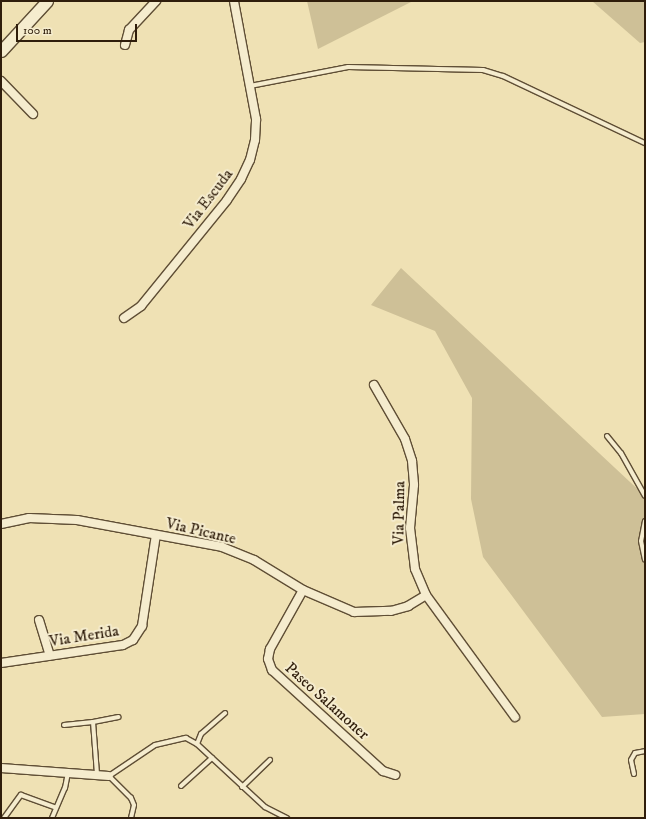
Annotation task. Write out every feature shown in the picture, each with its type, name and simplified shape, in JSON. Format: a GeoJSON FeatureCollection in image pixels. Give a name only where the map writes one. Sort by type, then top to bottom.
{"type":"FeatureCollection","features":[{"type":"Feature","properties":{"kind":"main road"},"geometry":{"type":"LineString","coordinates":[[1,51],[47,1]]}},
{"type":"Feature","properties":{"kind":"street"},"geometry":{"type":"LineString","coordinates":[[125,45],[128,30],[156,1]]}},
{"type":"Feature","properties":{"kind":"street","name":"Via Escuda"},"geometry":{"type":"LineString","coordinates":[[124,318],[144,303],[241,179],[255,140],[256,119],[234,1]]}},
{"type":"Feature","properties":{"kind":"street"},"geometry":{"type":"LineString","coordinates":[[1,81],[33,114]]}},
{"type":"Feature","properties":{"kind":"street","name":"Via Palma"},"geometry":{"type":"LineString","coordinates":[[374,385],[406,439],[412,461],[411,546],[415,569],[426,595],[515,717]]}},
{"type":"Feature","properties":{"kind":"street","name":"Via Picante"},"geometry":{"type":"LineString","coordinates":[[1,523],[29,518],[77,520],[234,551],[254,560],[303,590],[345,610],[372,614],[399,609],[426,595]]}},
{"type":"Feature","properties":{"kind":"street","name":"Via Merida"},"geometry":{"type":"LineString","coordinates":[[1,663],[123,645],[137,636],[142,626],[156,535]]}},
{"type":"Feature","properties":{"kind":"street","name":"Paseo Salamoner"},"geometry":{"type":"LineString","coordinates":[[303,590],[270,649],[268,659],[272,670],[383,771],[395,775]]}},
{"type":"Feature","properties":{"kind":"street"},"geometry":{"type":"LineString","coordinates":[[39,620],[50,655]]}},
{"type":"Feature","properties":{"kind":"street"},"geometry":{"type":"LineString","coordinates":[[1,768],[68,771],[109,776]]}},
{"type":"Feature","properties":{"kind":"lane"},"geometry":{"type":"LineString","coordinates":[[250,86],[348,67],[483,70],[503,76],[645,143]]}},
{"type":"Feature","properties":{"kind":"lane"},"geometry":{"type":"LineString","coordinates":[[608,436],[621,453],[645,496]]}},
{"type":"Feature","properties":{"kind":"lane"},"geometry":{"type":"LineString","coordinates":[[645,521],[641,541],[645,560]]}},
{"type":"Feature","properties":{"kind":"lane"},"geometry":{"type":"LineString","coordinates":[[197,744],[201,734],[225,713]]}},
{"type":"Feature","properties":{"kind":"lane"},"geometry":{"type":"LineString","coordinates":[[64,726],[119,717]]}},
{"type":"Feature","properties":{"kind":"lane"},"geometry":{"type":"LineString","coordinates":[[93,722],[97,774]]}},
{"type":"Feature","properties":{"kind":"lane"},"geometry":{"type":"LineString","coordinates":[[132,818],[134,805],[131,798],[109,776],[155,745],[186,738],[197,744],[265,807],[287,818]]}},
{"type":"Feature","properties":{"kind":"lane"},"geometry":{"type":"LineString","coordinates":[[634,774],[631,760],[635,752],[645,751]]}},
{"type":"Feature","properties":{"kind":"lane"},"geometry":{"type":"LineString","coordinates":[[181,786],[212,758]]}},
{"type":"Feature","properties":{"kind":"lane"},"geometry":{"type":"LineString","coordinates":[[242,787],[270,760]]}},
{"type":"Feature","properties":{"kind":"lane"},"geometry":{"type":"LineString","coordinates":[[52,818],[65,788],[68,771]]}},
{"type":"Feature","properties":{"kind":"lane"},"geometry":{"type":"LineString","coordinates":[[4,818],[21,795],[56,808]]}},
{"type":"Feature","properties":{"kind":"shaded area"},"geometry":{"type":"Polygon","coordinates":[[[307,1],[413,1],[318,49],[307,1]]]}},
{"type":"Feature","properties":{"kind":"shaded area"},"geometry":{"type":"Polygon","coordinates":[[[592,1],[645,1],[645,42],[640,43],[592,1]]]}},
{"type":"Feature","properties":{"kind":"shaded area"},"geometry":{"type":"Polygon","coordinates":[[[401,268],[645,496],[645,714],[602,717],[483,557],[471,499],[472,398],[435,331],[371,305],[401,268]]]}}]}
